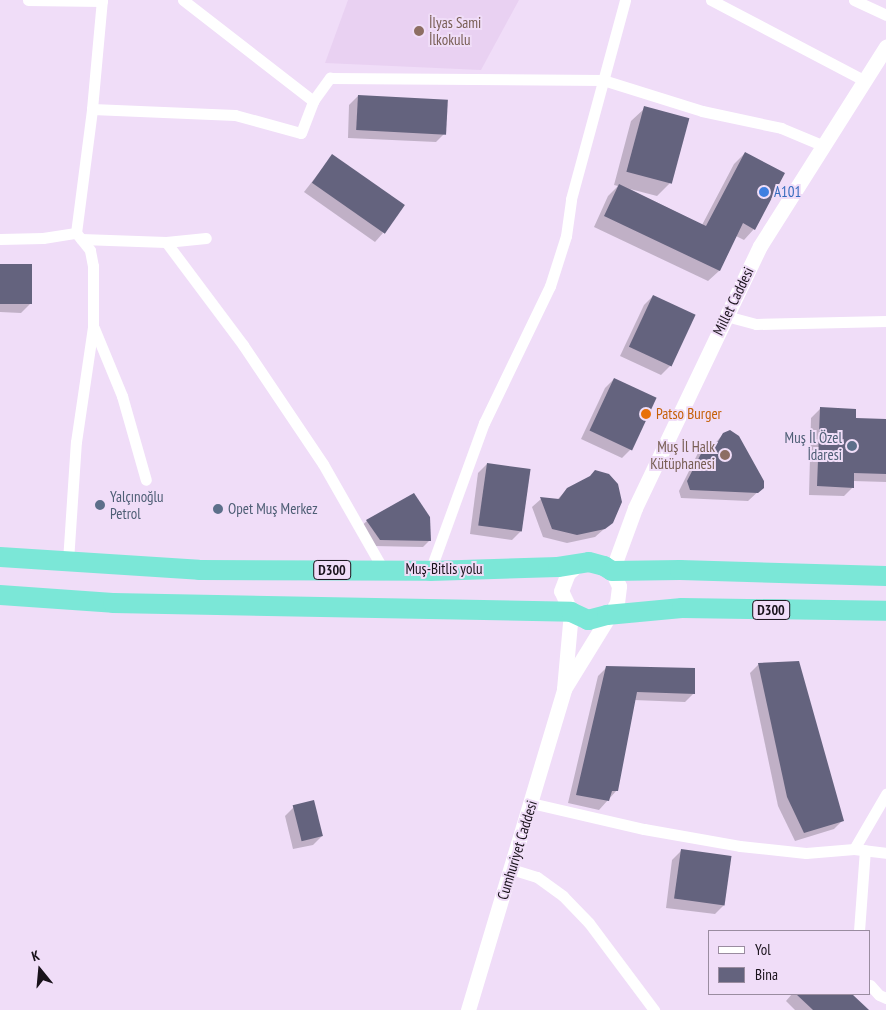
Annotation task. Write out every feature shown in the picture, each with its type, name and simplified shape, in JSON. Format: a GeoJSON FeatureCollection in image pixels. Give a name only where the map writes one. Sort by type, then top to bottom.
{"type":"FeatureCollection","features":[{"type":"Feature","properties":{"kind":"highway","name":"Muş-Bitlis yolu"},"geometry":{"type":"LineString","coordinates":[[0,557],[199,570],[383,569],[430,571],[576,566],[596,562],[612,571],[680,570],[886,576]]}},
{"type":"Feature","properties":{"kind":"highway","name":"D300"},"geometry":{"type":"LineString","coordinates":[[0,595],[113,604],[571,612],[588,620],[607,615],[682,608],[886,611]]}},
{"type":"Feature","properties":{"kind":"street"},"geometry":{"type":"LineString","coordinates":[[28,0],[102,1],[78,236],[90,250],[93,266],[93,327],[76,442],[68,561]]}},
{"type":"Feature","properties":{"kind":"street"},"geometry":{"type":"LineString","coordinates":[[183,0],[313,101]]}},
{"type":"Feature","properties":{"kind":"street"},"geometry":{"type":"LineString","coordinates":[[430,571],[484,423],[550,286],[566,236],[572,199],[624,0]]}},
{"type":"Feature","properties":{"kind":"street"},"geometry":{"type":"LineString","coordinates":[[711,0],[864,81]]}},
{"type":"Feature","properties":{"kind":"street"},"geometry":{"type":"LineString","coordinates":[[854,0],[886,15]]}},
{"type":"Feature","properties":{"kind":"street","name":"Millet Caddesi"},"geometry":{"type":"LineString","coordinates":[[612,571],[655,462],[760,246],[886,47]]}},
{"type":"Feature","properties":{"kind":"street"},"geometry":{"type":"LineString","coordinates":[[92,109],[235,115],[301,133],[313,101],[330,78],[603,80],[702,111],[781,128],[824,146]]}},
{"type":"Feature","properties":{"kind":"street"},"geometry":{"type":"LineString","coordinates":[[0,239],[78,236],[166,242],[206,238]]}},
{"type":"Feature","properties":{"kind":"street"},"geometry":{"type":"LineString","coordinates":[[166,242],[243,345],[323,464],[383,569]]}},
{"type":"Feature","properties":{"kind":"street"},"geometry":{"type":"LineString","coordinates":[[726,316],[756,324],[886,321]]}},
{"type":"Feature","properties":{"kind":"street"},"geometry":{"type":"LineString","coordinates":[[93,327],[122,396],[146,480]]}},
{"type":"Feature","properties":{"kind":"street","name":"Cumhuriyet Caddesi"},"geometry":{"type":"LineString","coordinates":[[468,1010],[564,689],[571,612],[562,591],[568,572],[576,566]]}},
{"type":"Feature","properties":{"kind":"street","name":"Cumhuriyet Caddesi"},"geometry":{"type":"LineString","coordinates":[[564,689],[619,595],[612,571]]}},
{"type":"Feature","properties":{"kind":"street"},"geometry":{"type":"LineString","coordinates":[[859,930],[859,850],[886,794]]}},
{"type":"Feature","properties":{"kind":"street"},"geometry":{"type":"LineString","coordinates":[[531,803],[644,829],[740,846],[806,853],[859,850],[886,853]]}},
{"type":"Feature","properties":{"kind":"street"},"geometry":{"type":"LineString","coordinates":[[511,869],[537,877],[563,896],[590,923],[654,1010]]}},
{"type":"Feature","properties":{"kind":"street"},"geometry":{"type":"LineString","coordinates":[[871,986],[886,998]]}},
{"type":"Feature","properties":{"kind":"shaded area","name":"İlyas Sami İlkokulu"},"geometry":{"type":"Polygon","coordinates":[[[348,0],[519,0],[481,70],[325,63],[348,0]]]}},
{"type":"Feature","properties":{"kind":"building"},"geometry":{"type":"Polygon","coordinates":[[[358,95],[448,100],[446,135],[356,130],[358,95]]]}},
{"type":"Feature","properties":{"kind":"building"},"geometry":{"type":"Polygon","coordinates":[[[644,106],[689,118],[672,184],[626,172],[644,106]]]}},
{"type":"Feature","properties":{"kind":"building"},"geometry":{"type":"Polygon","coordinates":[[[745,152],[785,173],[755,230],[743,223],[720,271],[604,216],[619,184],[706,226],[745,152]]]}},
{"type":"Feature","properties":{"kind":"building"},"geometry":{"type":"Polygon","coordinates":[[[332,154],[405,205],[385,234],[312,183],[332,154]]]}},
{"type":"Feature","properties":{"kind":"building"},"geometry":{"type":"Polygon","coordinates":[[[0,264],[32,264],[32,304],[0,304],[0,264]]]}},
{"type":"Feature","properties":{"kind":"building"},"geometry":{"type":"Polygon","coordinates":[[[653,295],[696,315],[672,367],[629,347],[653,295]]]}},
{"type":"Feature","properties":{"kind":"building"},"geometry":{"type":"Polygon","coordinates":[[[614,378],[657,398],[632,450],[589,431],[614,378]]]}},
{"type":"Feature","properties":{"kind":"building","name":"Muş İl Özel İdaresi"},"geometry":{"type":"Polygon","coordinates":[[[820,407],[856,409],[856,418],[886,419],[886,474],[854,473],[854,488],[817,486],[820,407]]]}},
{"type":"Feature","properties":{"kind":"building","name":"Muş İl Halk Kütüphanesi"},"geometry":{"type":"Polygon","coordinates":[[[730,430],[739,436],[764,481],[764,488],[758,493],[690,490],[687,481],[707,442],[716,445],[723,433],[730,430]]]}},
{"type":"Feature","properties":{"kind":"building"},"geometry":{"type":"Polygon","coordinates":[[[487,463],[531,469],[522,532],[478,525],[487,463]]]}},
{"type":"Feature","properties":{"kind":"building"},"geometry":{"type":"Polygon","coordinates":[[[595,470],[609,474],[618,484],[622,502],[613,523],[605,529],[577,535],[552,529],[540,497],[559,499],[567,488],[590,476],[595,470]]]}},
{"type":"Feature","properties":{"kind":"building"},"geometry":{"type":"Polygon","coordinates":[[[414,493],[430,517],[431,541],[380,540],[366,520],[414,493]]]}},
{"type":"Feature","properties":{"kind":"building"},"geometry":{"type":"Polygon","coordinates":[[[799,661],[844,821],[804,833],[787,797],[758,663],[799,661]]]}},
{"type":"Feature","properties":{"kind":"building"},"geometry":{"type":"Polygon","coordinates":[[[606,666],[695,668],[695,694],[637,692],[618,791],[612,791],[609,801],[576,795],[606,666]]]}},
{"type":"Feature","properties":{"kind":"building"},"geometry":{"type":"Polygon","coordinates":[[[314,800],[323,836],[302,841],[293,805],[314,800]]]}},
{"type":"Feature","properties":{"kind":"building"},"geometry":{"type":"Polygon","coordinates":[[[681,849],[732,856],[725,906],[674,899],[681,849]]]}},
{"type":"Feature","properties":{"kind":"building"},"geometry":{"type":"Polygon","coordinates":[[[797,995],[853,995],[869,1010],[813,1010],[797,995]]]}},
{"type":"Feature","properties":{"kind":"place","name":"İlyas Sami İlkokulu"},"geometry":{"type":"Point","coordinates":[419,31]}},
{"type":"Feature","properties":{"kind":"place","name":"A101"},"geometry":{"type":"Point","coordinates":[764,192]}},
{"type":"Feature","properties":{"kind":"place","name":"Patso Burger"},"geometry":{"type":"Point","coordinates":[646,414]}},
{"type":"Feature","properties":{"kind":"place","name":"Muş İl Özel İdaresi"},"geometry":{"type":"Point","coordinates":[852,446]}},
{"type":"Feature","properties":{"kind":"place","name":"Muş İl Halk Kütüphanesi"},"geometry":{"type":"Point","coordinates":[725,455]}},
{"type":"Feature","properties":{"kind":"place","name":"Yalçınoğlu Petrol"},"geometry":{"type":"Point","coordinates":[100,505]}},
{"type":"Feature","properties":{"kind":"place","name":"Opet Muş Merkez"},"geometry":{"type":"Point","coordinates":[218,509]}}]}
